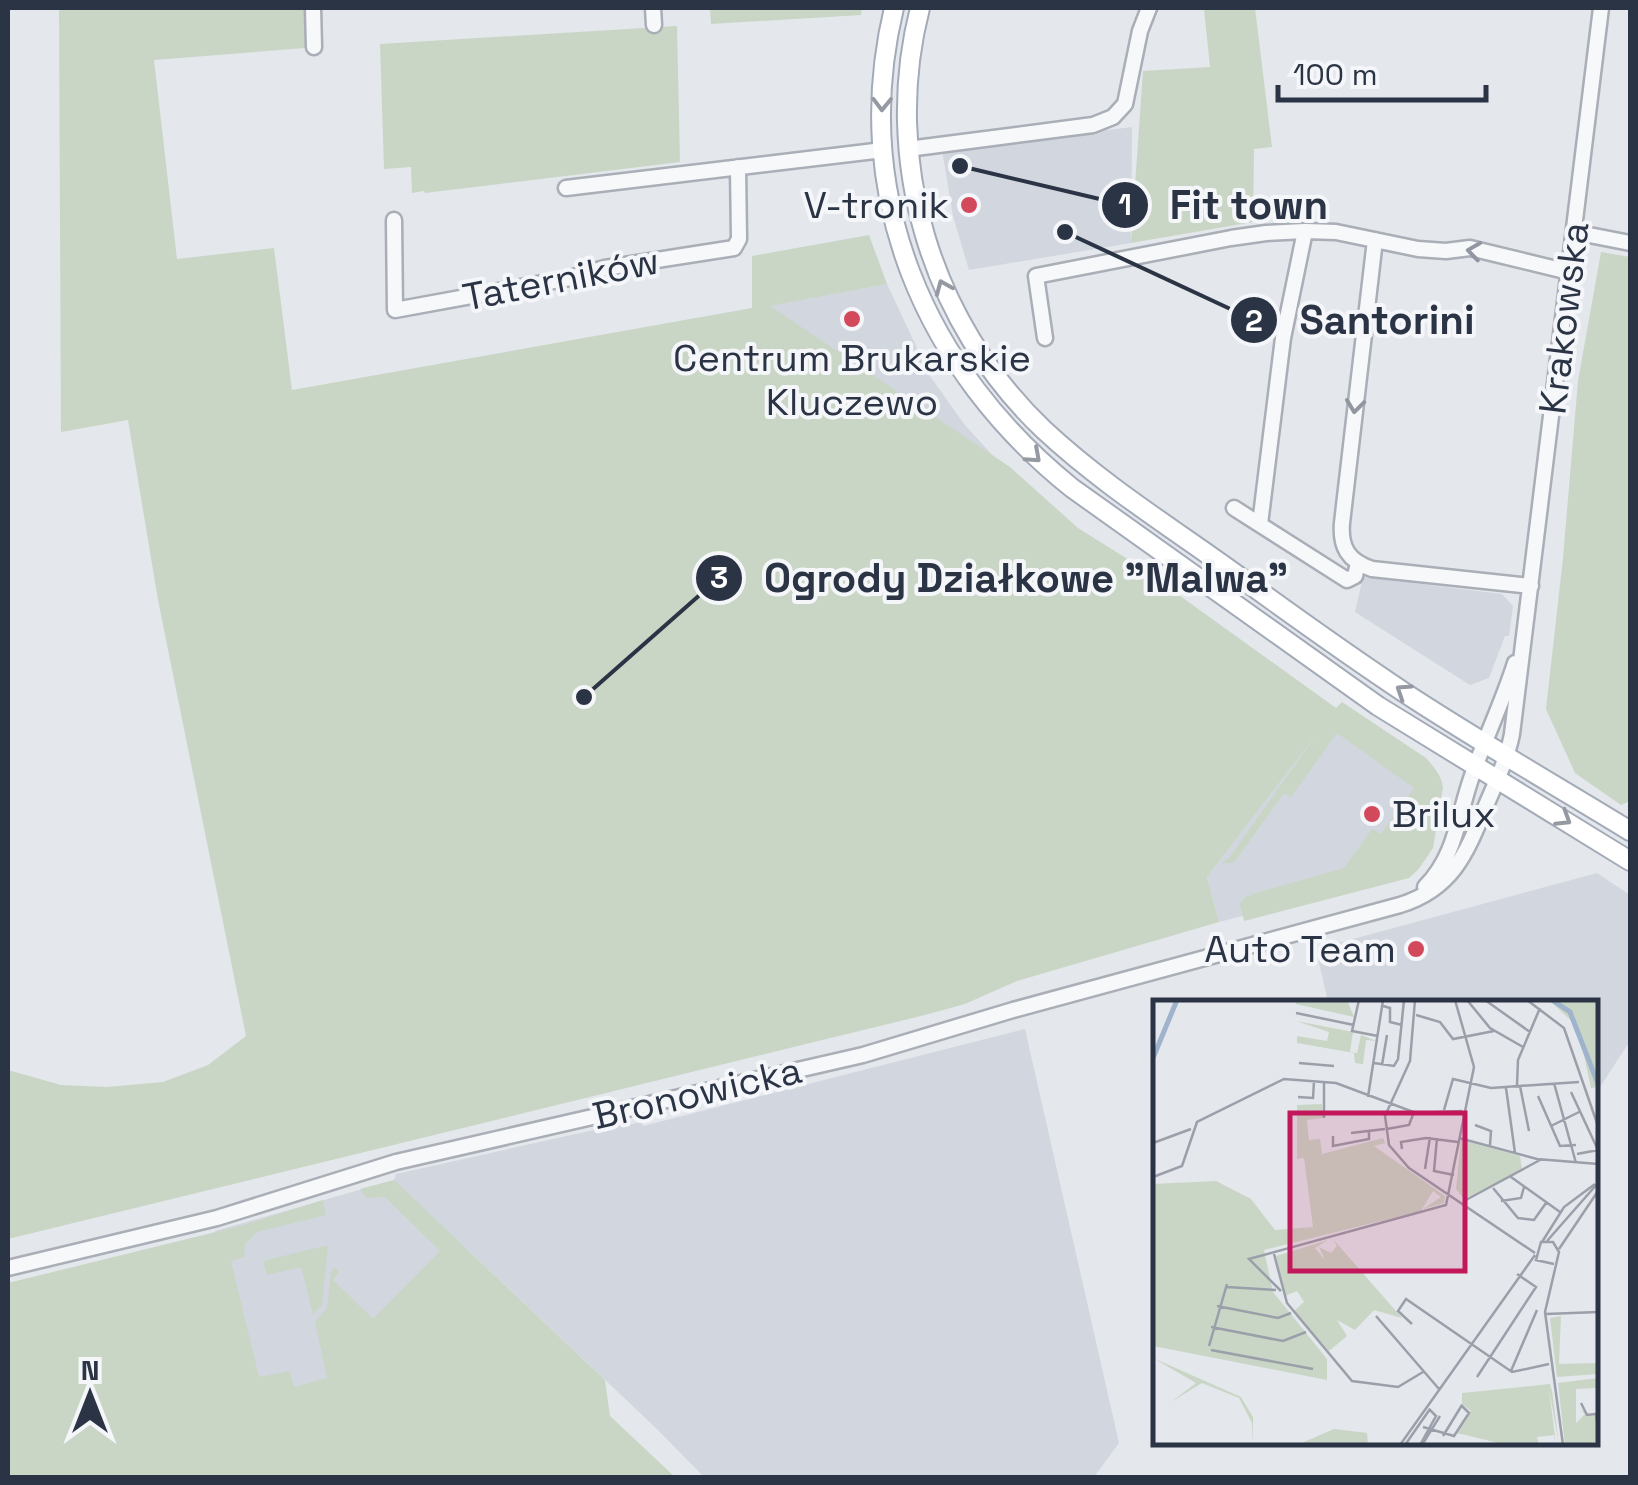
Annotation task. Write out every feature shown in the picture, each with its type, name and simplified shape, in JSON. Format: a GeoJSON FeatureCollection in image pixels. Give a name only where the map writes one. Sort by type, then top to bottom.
{"type":"FeatureCollection","features":[{"type":"Feature","properties":{"kind":"main road"},"geometry":{"type":"LineString","coordinates":[[894,8],[882,87],[883,150],[899,236],[923,303],[945,346],[1019,442],[1072,488],[1354,689],[1630,861]]}},
{"type":"Feature","properties":{"kind":"main road"},"geometry":{"type":"LineString","coordinates":[[920,8],[909,75],[908,150],[922,227],[953,309],[997,379],[1042,427],[1126,497],[1346,653],[1630,829]]}},
{"type":"Feature","properties":{"kind":"street"},"geometry":{"type":"LineString","coordinates":[[314,8],[314,47]]}},
{"type":"Feature","properties":{"kind":"street"},"geometry":{"type":"LineString","coordinates":[[653,8],[654,25]]}},
{"type":"Feature","properties":{"kind":"street"},"geometry":{"type":"LineString","coordinates":[[908,150],[1093,125],[1113,117],[1128,97],[1148,8]]}},
{"type":"Feature","properties":{"kind":"street","name":"Krakowska"},"geometry":{"type":"LineString","coordinates":[[1498,779],[1517,708],[1601,8]]}},
{"type":"Feature","properties":{"kind":"street"},"geometry":{"type":"LineString","coordinates":[[566,188],[883,150]]}},
{"type":"Feature","properties":{"kind":"street","name":"Taterników"},"geometry":{"type":"LineString","coordinates":[[394,220],[395,310],[605,268],[734,248],[739,239],[738,167]]}},
{"type":"Feature","properties":{"kind":"street"},"geometry":{"type":"LineString","coordinates":[[1260,524],[1283,338],[1305,231]]}},
{"type":"Feature","properties":{"kind":"street"},"geometry":{"type":"LineString","coordinates":[[1045,338],[1036,276],[1266,233],[1336,232],[1436,251],[1470,248],[1569,272]]}},
{"type":"Feature","properties":{"kind":"street"},"geometry":{"type":"LineString","coordinates":[[1574,232],[1630,243]]}},
{"type":"Feature","properties":{"kind":"street"},"geometry":{"type":"LineString","coordinates":[[1375,240],[1341,535],[1344,549],[1358,564],[1372,569],[1531,586]]}},
{"type":"Feature","properties":{"kind":"street"},"geometry":{"type":"LineString","coordinates":[[1234,508],[1347,580],[1355,576],[1358,564]]}},
{"type":"Feature","properties":{"kind":"street","name":"Krakowska"},"geometry":{"type":"LineString","coordinates":[[1475,766],[1506,690],[1525,628]]}},
{"type":"Feature","properties":{"kind":"street","name":"Bronowicka"},"geometry":{"type":"LineString","coordinates":[[1385,909],[1421,890],[1441,868],[1455,838],[1475,766]]}},
{"type":"Feature","properties":{"kind":"street","name":"Bronowicka"},"geometry":{"type":"LineString","coordinates":[[8,1268],[216,1218],[396,1162],[863,1054],[1385,909],[1423,896],[1454,870],[1498,779]]}},
{"type":"Feature","properties":{"kind":"shaded area"},"geometry":{"type":"Polygon","coordinates":[[[1132,127],[1131,243],[969,270],[953,216],[942,150],[1132,127]]]}},
{"type":"Feature","properties":{"kind":"shaded area"},"geometry":{"type":"Polygon","coordinates":[[[887,284],[930,376],[964,424],[996,459],[768,306],[887,284]]]}},
{"type":"Feature","properties":{"kind":"shaded area"},"geometry":{"type":"Polygon","coordinates":[[[1363,577],[1502,594],[1513,606],[1509,636],[1505,636],[1489,678],[1470,685],[1355,612],[1363,577]]]}},
{"type":"Feature","properties":{"kind":"shaded area"},"geometry":{"type":"Polygon","coordinates":[[[1337,708],[1438,780],[1410,873],[1219,922],[1207,877],[1337,708]]]}},
{"type":"Feature","properties":{"kind":"shaded area"},"geometry":{"type":"Polygon","coordinates":[[[1597,873],[1630,895],[1630,1041],[1598,1090],[1598,1000],[1328,1000],[1316,949],[1597,873]]]}},
{"type":"Feature","properties":{"kind":"shaded area"},"geometry":{"type":"Polygon","coordinates":[[[1025,1029],[1119,1443],[1094,1477],[704,1477],[467,1249],[269,1451],[215,1231],[394,1180],[396,1174],[630,1122],[641,1122],[643,1126],[1025,1029]]]}},
{"type":"Feature","properties":{"kind":"green space"},"geometry":{"type":"Polygon","coordinates":[[[59,8],[304,8],[305,48],[154,60],[177,259],[274,248],[292,390],[752,308],[752,256],[869,235],[887,284],[770,306],[1010,467],[1078,528],[1137,565],[1336,708],[1342,702],[1426,758],[1443,788],[1433,848],[1409,878],[1244,921],[1240,904],[1246,896],[1344,868],[1372,829],[1381,834],[1414,788],[1337,733],[1291,797],[1284,793],[1236,860],[1221,863],[1229,858],[1317,734],[1207,877],[1219,922],[1017,981],[965,1004],[921,1016],[8,1239],[8,1070],[61,1085],[107,1087],[163,1082],[208,1065],[246,1036],[158,600],[128,420],[61,432],[59,8]]]}},
{"type":"Feature","properties":{"kind":"green space"},"geometry":{"type":"Polygon","coordinates":[[[710,8],[862,8],[861,15],[711,24],[710,8]]]}},
{"type":"Feature","properties":{"kind":"green space"},"geometry":{"type":"Polygon","coordinates":[[[1255,8],[1272,147],[1254,149],[1253,222],[1131,243],[1143,71],[1210,67],[1204,9],[1255,8]]]}},
{"type":"Feature","properties":{"kind":"green space"},"geometry":{"type":"Polygon","coordinates":[[[677,26],[680,162],[425,193],[412,193],[411,167],[384,169],[380,44],[677,26]]]}},
{"type":"Feature","properties":{"kind":"green space"},"geometry":{"type":"Polygon","coordinates":[[[1601,252],[1630,257],[1630,801],[1621,805],[1575,773],[1546,709],[1578,381],[1601,252]]]}},
{"type":"Feature","properties":{"kind":"green space"},"geometry":{"type":"Polygon","coordinates":[[[394,1180],[605,1380],[610,1416],[675,1477],[8,1477],[8,1283],[244,1225],[323,1200],[326,1215],[257,1232],[245,1244],[244,1257],[231,1261],[259,1377],[290,1371],[294,1387],[327,1378],[315,1322],[327,1308],[334,1267],[339,1272],[333,1280],[373,1319],[440,1251],[385,1197],[366,1198],[360,1189],[394,1180]]]}},
{"type":"Feature","properties":{"kind":"green space"},"geometry":{"type":"Polygon","coordinates":[[[328,1245],[322,1305],[313,1314],[301,1267],[267,1275],[263,1261],[328,1245]]]}},
{"type":"Feature","properties":{"kind":"place","name":"Fit town"},"geometry":{"type":"Point","coordinates":[960,166]}},
{"type":"Feature","properties":{"kind":"place","name":"V-tronik"},"geometry":{"type":"Point","coordinates":[969,205]}},
{"type":"Feature","properties":{"kind":"place","name":"Santorini"},"geometry":{"type":"Point","coordinates":[1065,232]}},
{"type":"Feature","properties":{"kind":"place","name":"Centrum Brukarskie Kluczewo"},"geometry":{"type":"Point","coordinates":[852,319]}},
{"type":"Feature","properties":{"kind":"place","name":"Ogrody Działkowe \"Malwa\""},"geometry":{"type":"Point","coordinates":[584,697]}},
{"type":"Feature","properties":{"kind":"place","name":"Brilux"},"geometry":{"type":"Point","coordinates":[1372,814]}},
{"type":"Feature","properties":{"kind":"place","name":"Auto Team"},"geometry":{"type":"Point","coordinates":[1416,949]}}]}
